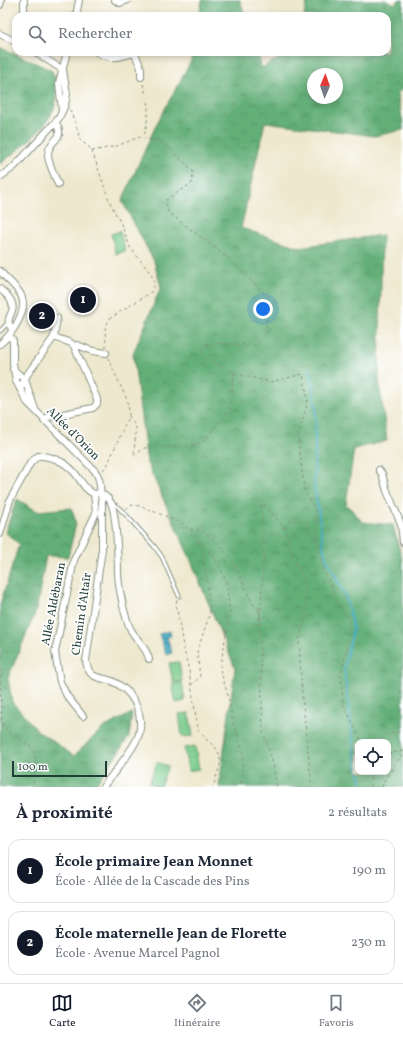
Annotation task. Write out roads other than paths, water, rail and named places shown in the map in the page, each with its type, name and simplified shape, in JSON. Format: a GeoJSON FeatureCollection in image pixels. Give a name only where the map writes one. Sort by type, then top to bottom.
{"type":"FeatureCollection","features":[{"type":"Feature","properties":{"kind":"street"},"geometry":{"type":"LineString","coordinates":[[0,5],[1,0]]}},
{"type":"Feature","properties":{"kind":"street"},"geometry":{"type":"LineString","coordinates":[[24,0],[24,12]]}},
{"type":"Feature","properties":{"kind":"street"},"geometry":{"type":"LineString","coordinates":[[77,12],[79,0]]}},
{"type":"Feature","properties":{"kind":"street"},"geometry":{"type":"LineString","coordinates":[[115,0],[120,2],[128,0]]}},
{"type":"Feature","properties":{"kind":"street"},"geometry":{"type":"LineString","coordinates":[[0,34],[12,40]]}},
{"type":"Feature","properties":{"kind":"street"},"geometry":{"type":"LineString","coordinates":[[41,56],[63,70]]}},
{"type":"Feature","properties":{"kind":"street"},"geometry":{"type":"LineString","coordinates":[[0,178],[15,166],[56,123],[64,108],[67,94],[63,70],[67,56]]}},
{"type":"Feature","properties":{"kind":"street"},"geometry":{"type":"LineString","coordinates":[[106,56],[110,58],[123,56]]}},
{"type":"Feature","properties":{"kind":"street"},"geometry":{"type":"LineString","coordinates":[[136,56],[141,68],[141,77]]}},
{"type":"Feature","properties":{"kind":"street"},"geometry":{"type":"LineString","coordinates":[[56,123],[60,130],[59,134],[49,148],[48,156],[58,184]]}},
{"type":"Feature","properties":{"kind":"street"},"geometry":{"type":"LineString","coordinates":[[0,271],[21,295],[22,301],[20,315],[10,336],[0,344]]}},
{"type":"Feature","properties":{"kind":"street"},"geometry":{"type":"LineString","coordinates":[[0,289],[11,300],[13,311],[8,323],[13,330]]}},
{"type":"Feature","properties":{"kind":"street"},"geometry":{"type":"LineString","coordinates":[[20,389],[54,337],[57,318]]}},
{"type":"Feature","properties":{"kind":"street","name":"Allée d'Orion"},"geometry":{"type":"LineString","coordinates":[[10,336],[14,341],[14,369],[16,381],[27,402],[98,476],[100,482],[97,493]]}},
{"type":"Feature","properties":{"kind":"street"},"geometry":{"type":"LineString","coordinates":[[44,420],[93,408],[97,404],[97,399],[74,346],[71,343],[54,337]]}},
{"type":"Feature","properties":{"kind":"street"},"geometry":{"type":"LineString","coordinates":[[74,346],[77,345],[93,351],[106,353]]}},
{"type":"Feature","properties":{"kind":"street","name":"Allée d'Orion"},"geometry":{"type":"LineString","coordinates":[[14,369],[25,380],[36,412]]}},
{"type":"Feature","properties":{"kind":"street"},"geometry":{"type":"LineString","coordinates":[[0,534],[10,500],[31,462],[38,456],[51,458],[67,465],[73,470],[88,491],[106,497],[111,503],[114,515],[118,573],[122,600],[130,629],[137,640],[148,652],[149,659]]}},
{"type":"Feature","properties":{"kind":"street"},"geometry":{"type":"LineString","coordinates":[[379,470],[402,523],[403,542]]}},
{"type":"Feature","properties":{"kind":"street","name":"Chemin d'Altaïr"},"geometry":{"type":"LineString","coordinates":[[97,493],[102,500],[102,549],[86,661],[87,668],[90,673],[96,677],[112,681],[124,688],[136,702],[139,718],[138,734],[129,752],[103,787]]}},
{"type":"Feature","properties":{"kind":"street","name":"Allée Aldébaran"},"geometry":{"type":"LineString","coordinates":[[83,716],[67,696],[60,682],[55,652],[74,560],[96,513],[97,493]]}},
{"type":"Feature","properties":{"kind":"street"},"geometry":{"type":"LineString","coordinates":[[92,519],[97,519],[101,522]]}},
{"type":"Feature","properties":{"kind":"lane"},"geometry":{"type":"LineString","coordinates":[[0,331],[8,323]]}},
{"type":"Feature","properties":{"kind":"lane"},"geometry":{"type":"LineString","coordinates":[[111,503],[117,506],[154,546],[162,557],[179,596]]}},
{"type":"Feature","properties":{"kind":"water"},"geometry":{"type":"Polygon","coordinates":[[[170,631],[171,636],[167,637],[172,653],[166,655],[159,634],[170,631]]]}},
{"type":"Feature","properties":{"kind":"waterway"},"geometry":{"type":"LineString","coordinates":[[310,368],[316,408],[314,483],[325,555],[346,598],[353,628],[344,669],[355,755]]}},
{"type":"Feature","properties":{"kind":"waterway"},"geometry":{"type":"LineString","coordinates":[[360,775],[363,787]]}},
{"type":"Feature","properties":{"kind":"place","name":"École primaire Jean Monnet"},"geometry":{"type":"Point","coordinates":[83,300]}},
{"type":"Feature","properties":{"kind":"place","name":"École maternelle Jean de Florette"},"geometry":{"type":"Point","coordinates":[42,316]}}]}
